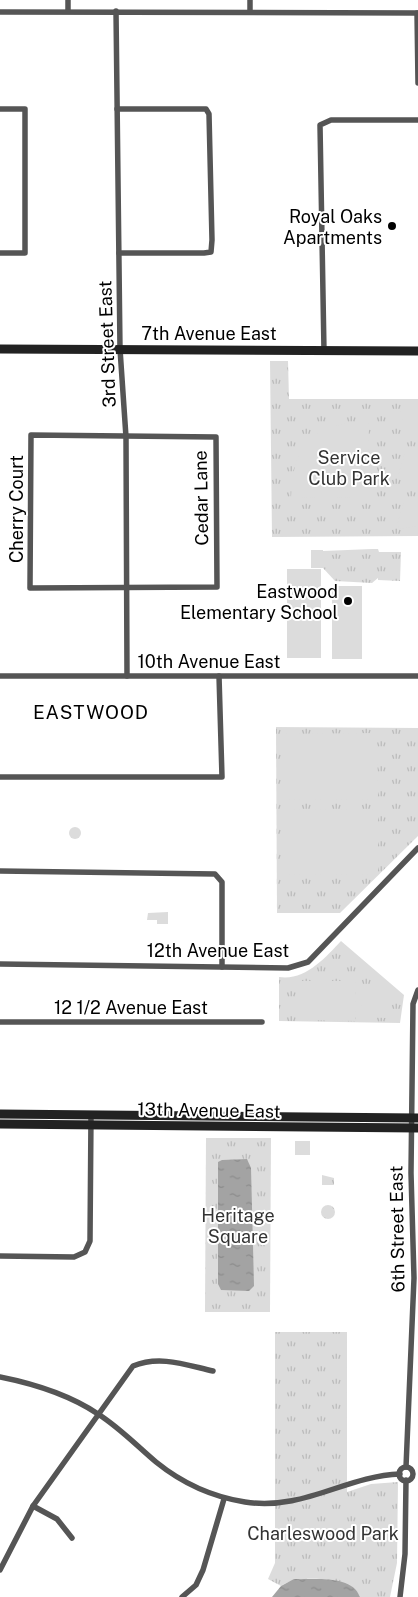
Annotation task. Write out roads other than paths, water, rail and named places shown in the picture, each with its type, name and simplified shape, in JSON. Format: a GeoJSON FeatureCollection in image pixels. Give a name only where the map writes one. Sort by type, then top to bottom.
{"type":"FeatureCollection","features":[{"type":"Feature","properties":{"kind":"main road","name":"7th Avenue East"},"geometry":{"type":"LineString","coordinates":[[0,349],[418,351]]}},
{"type":"Feature","properties":{"kind":"main road","name":"13th Avenue East"},"geometry":{"type":"LineString","coordinates":[[0,1114],[415,1118]]}},
{"type":"Feature","properties":{"kind":"main road","name":"13th Avenue East"},"geometry":{"type":"LineString","coordinates":[[0,1124],[415,1128]]}},
{"type":"Feature","properties":{"kind":"street"},"geometry":{"type":"LineString","coordinates":[[68,0],[68,11]]}},
{"type":"Feature","properties":{"kind":"street"},"geometry":{"type":"LineString","coordinates":[[250,0],[250,12]]}},
{"type":"Feature","properties":{"kind":"street","name":"3rd Street East"},"geometry":{"type":"LineString","coordinates":[[116,11],[120,349],[126,437],[126,676]]}},
{"type":"Feature","properties":{"kind":"street"},"geometry":{"type":"LineString","coordinates":[[0,12],[417,13],[418,83]]}},
{"type":"Feature","properties":{"kind":"street"},"geometry":{"type":"LineString","coordinates":[[0,109],[25,109],[25,253],[0,253]]}},
{"type":"Feature","properties":{"kind":"street"},"geometry":{"type":"LineString","coordinates":[[117,109],[206,109],[209,114],[210,131],[212,240],[210,252],[204,253],[119,253]]}},
{"type":"Feature","properties":{"kind":"street"},"geometry":{"type":"LineString","coordinates":[[324,351],[320,125],[331,120],[418,120]]}},
{"type":"Feature","properties":{"kind":"street","name":"Cherry Court"},"geometry":{"type":"LineString","coordinates":[[126,437],[31,435],[30,588],[126,588]]}},
{"type":"Feature","properties":{"kind":"street","name":"Cedar Lane"},"geometry":{"type":"LineString","coordinates":[[126,437],[216,437],[217,587],[126,588]]}},
{"type":"Feature","properties":{"kind":"street","name":"10th Avenue East"},"geometry":{"type":"LineString","coordinates":[[0,676],[418,676]]}},
{"type":"Feature","properties":{"kind":"street"},"geometry":{"type":"LineString","coordinates":[[0,777],[222,777],[219,676]]}},
{"type":"Feature","properties":{"kind":"street","name":"12th Avenue East"},"geometry":{"type":"LineString","coordinates":[[0,964],[288,968],[308,962],[418,848]]}},
{"type":"Feature","properties":{"kind":"street"},"geometry":{"type":"LineString","coordinates":[[0,871],[186,872],[215,874],[222,882],[222,967]]}},
{"type":"Feature","properties":{"kind":"street","name":"6th Street East"},"geometry":{"type":"LineString","coordinates":[[406,1467],[416,1278],[411,1192],[415,1128],[413,1004],[418,990]]}},
{"type":"Feature","properties":{"kind":"street","name":"12 1/2 Avenue East"},"geometry":{"type":"LineString","coordinates":[[0,1022],[262,1022]]}},
{"type":"Feature","properties":{"kind":"street"},"geometry":{"type":"LineString","coordinates":[[0,1256],[74,1257],[86,1252],[90,1241],[91,1115]]}},
{"type":"Feature","properties":{"kind":"street"},"geometry":{"type":"LineString","coordinates":[[411,1192],[418,1192]]}},
{"type":"Feature","properties":{"kind":"street"},"geometry":{"type":"LineString","coordinates":[[0,1570],[34,1506],[133,1366],[146,1361],[168,1360],[213,1371]]}},
{"type":"Feature","properties":{"kind":"street"},"geometry":{"type":"LineString","coordinates":[[0,1377],[55,1391],[98,1414],[172,1474],[196,1487],[224,1498],[268,1504],[294,1502],[372,1477],[400,1474]]}},
{"type":"Feature","properties":{"kind":"street"},"geometry":{"type":"LineString","coordinates":[[400,1474],[402,1469],[406,1467],[411,1469],[415,1474],[410,1480],[406,1480]]}},
{"type":"Feature","properties":{"kind":"street"},"geometry":{"type":"LineString","coordinates":[[400,1474],[406,1480]]}},
{"type":"Feature","properties":{"kind":"street"},"geometry":{"type":"LineString","coordinates":[[400,1597],[405,1554],[406,1480]]}},
{"type":"Feature","properties":{"kind":"street"},"geometry":{"type":"LineString","coordinates":[[182,1597],[196,1585],[203,1570],[224,1498]]}},
{"type":"Feature","properties":{"kind":"street"},"geometry":{"type":"LineString","coordinates":[[34,1506],[57,1519],[72,1538]]}},
{"type":"Feature","properties":{"kind":"water"},"geometry":{"type":"Polygon","coordinates":[[[247,1159],[251,1168],[254,1286],[249,1291],[221,1290],[218,1284],[218,1162],[222,1160],[247,1159]]]}},
{"type":"Feature","properties":{"kind":"water"},"geometry":{"type":"Polygon","coordinates":[[[294,1579],[341,1581],[356,1590],[360,1597],[272,1597],[281,1586],[294,1579]]]}},
{"type":"Feature","properties":{"kind":"place","name":"Royal Oaks Apartments"},"geometry":{"type":"Point","coordinates":[392,226]}},
{"type":"Feature","properties":{"kind":"place","name":"Eastwood Elementary School"},"geometry":{"type":"Point","coordinates":[348,601]}},
{"type":"Feature","properties":{"kind":"district","name":"EASTWOOD"},"geometry":{"type":"Point","coordinates":[91,712]}},
{"type":"Feature","properties":{"kind":"park label","name":"Service Club Park"},"geometry":{"type":"Point","coordinates":[349,467]}},
{"type":"Feature","properties":{"kind":"park label","name":"Heritage Square"},"geometry":{"type":"Point","coordinates":[238,1225]}},
{"type":"Feature","properties":{"kind":"park label","name":"Charleswood Park"},"geometry":{"type":"Point","coordinates":[323,1533]}}]}
